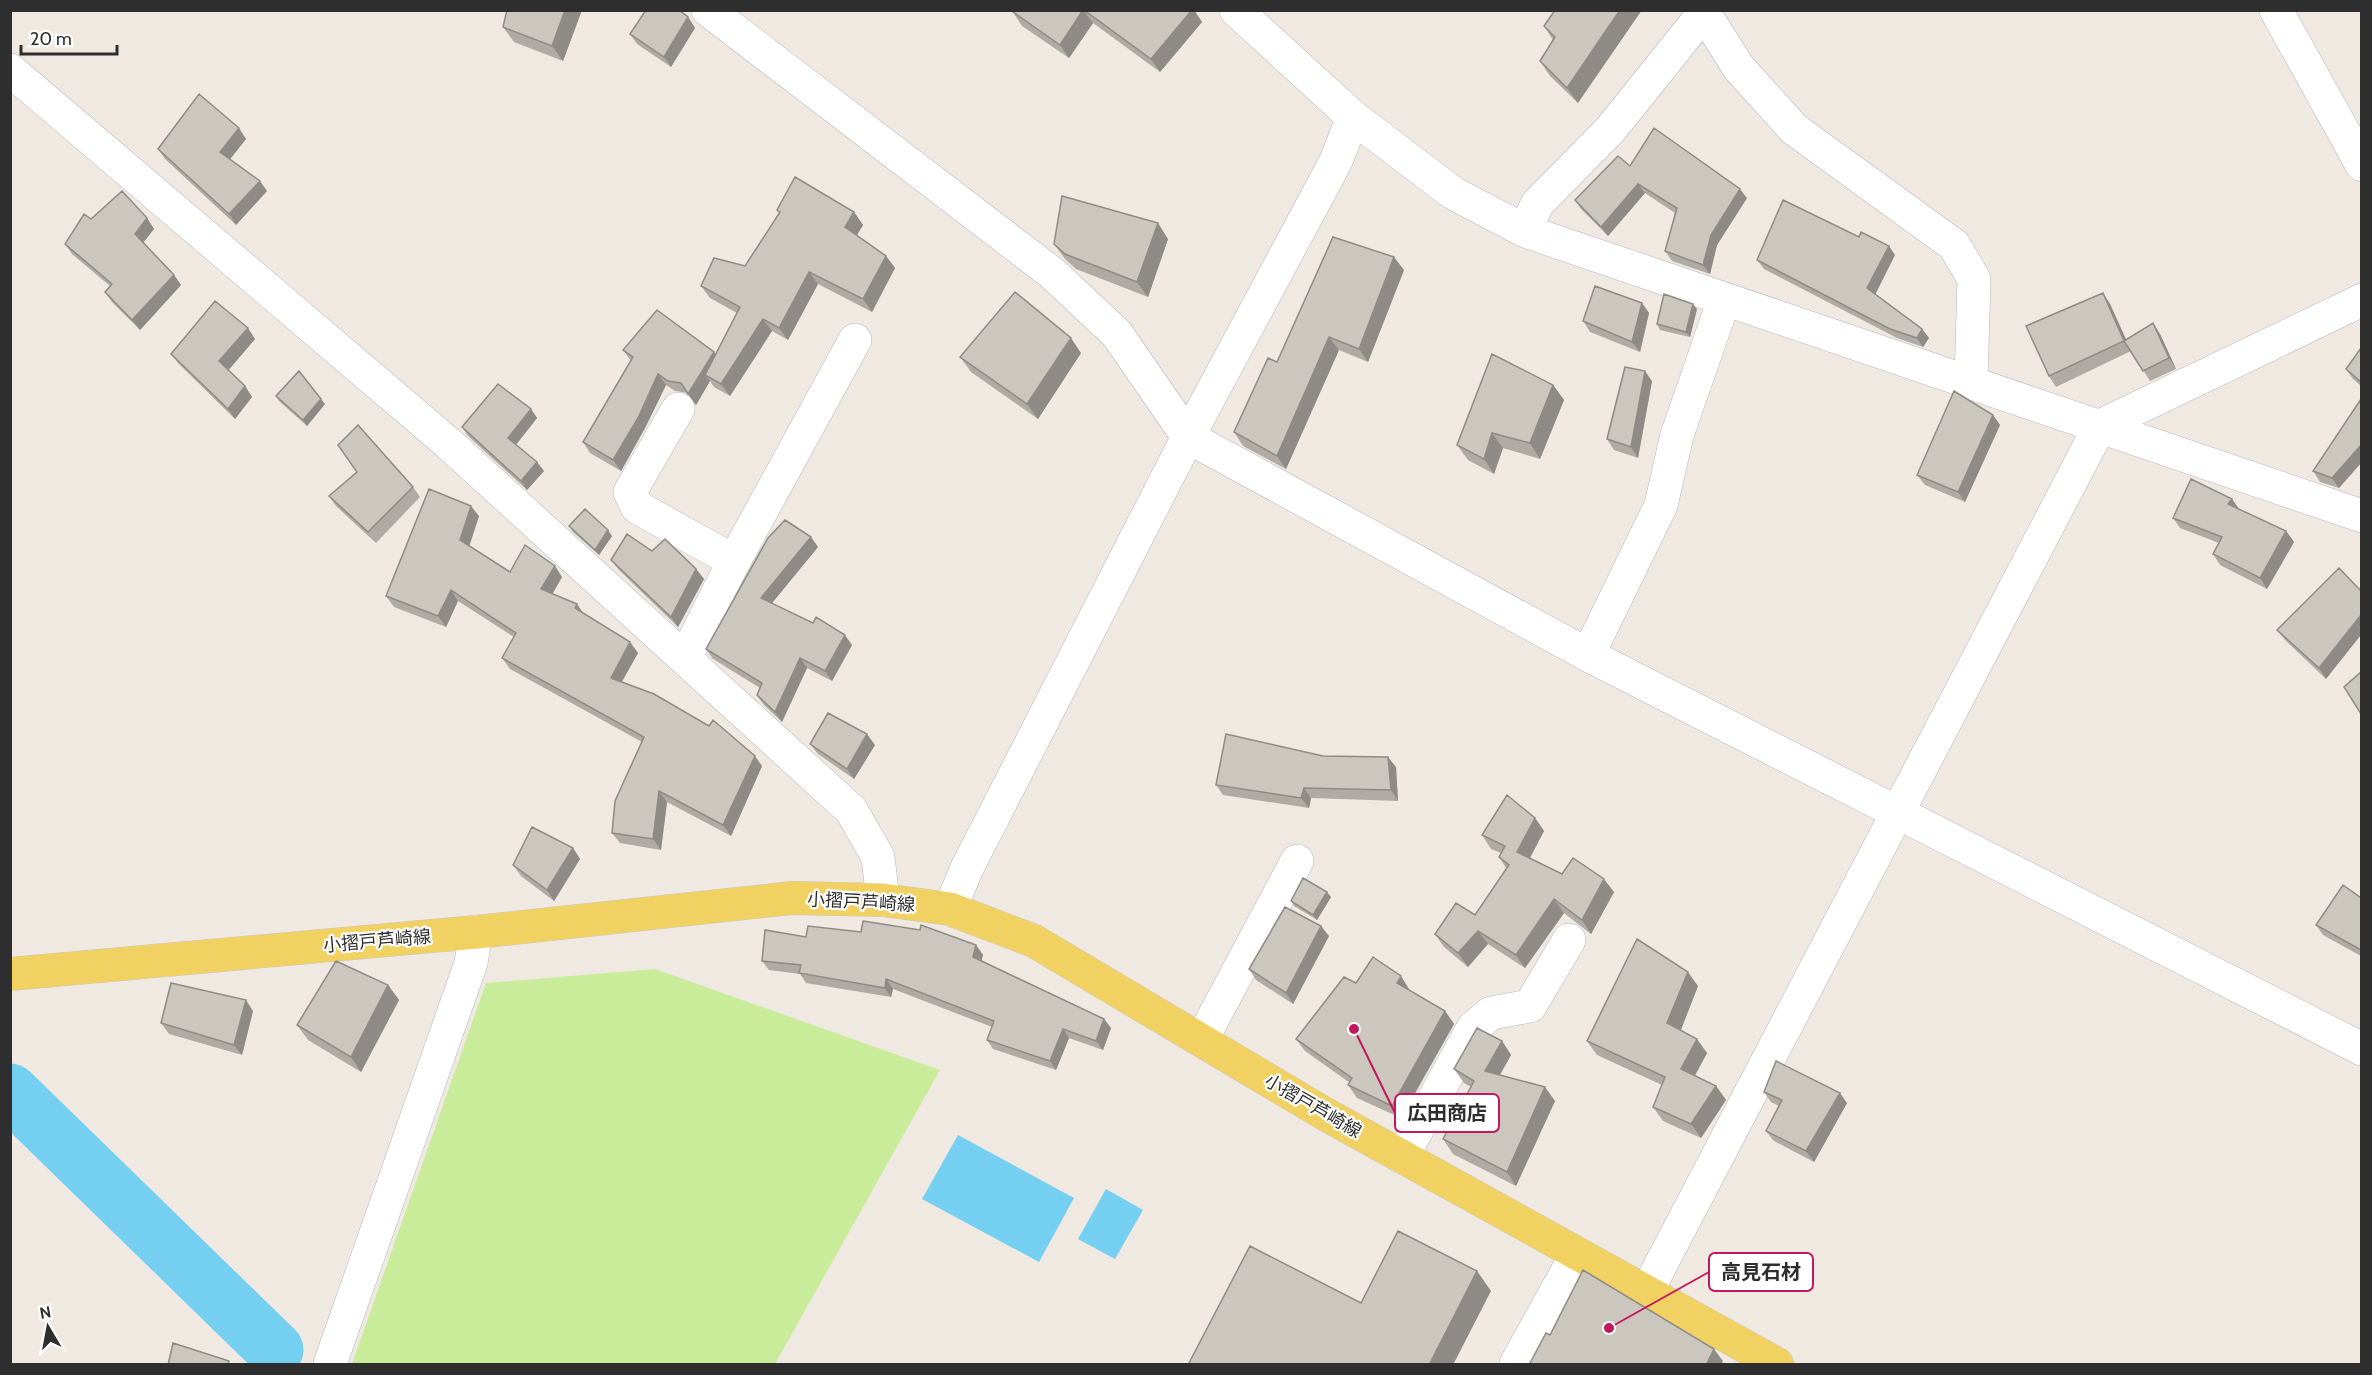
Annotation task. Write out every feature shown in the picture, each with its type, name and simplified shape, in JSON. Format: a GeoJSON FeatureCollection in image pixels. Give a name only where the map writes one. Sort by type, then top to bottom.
{"type":"FeatureCollection","features":[{"type":"Feature","properties":{"kind":"main road","name":"小摺戸芦崎線"},"geometry":{"type":"LineString","coordinates":[[10,974],[476,932],[792,898],[883,900],[950,909],[1034,941],[1402,1157],[1777,1365]]}},
{"type":"Feature","properties":{"kind":"street"},"geometry":{"type":"LineString","coordinates":[[708,10],[1052,273],[1117,334],[1188,437],[1587,654],[2361,1049]]}},
{"type":"Feature","properties":{"kind":"street"},"geometry":{"type":"LineString","coordinates":[[1236,10],[1353,117],[1453,193],[1525,231],[1724,300],[1971,381],[2361,516]]}},
{"type":"Feature","properties":{"kind":"street"},"geometry":{"type":"LineString","coordinates":[[2276,10],[2361,165]]}},
{"type":"Feature","properties":{"kind":"street"},"geometry":{"type":"LineString","coordinates":[[1525,231],[1537,204],[1610,130],[1704,11],[1739,68],[1794,129],[1954,245],[1974,279],[1971,381]]}},
{"type":"Feature","properties":{"kind":"street"},"geometry":{"type":"LineString","coordinates":[[10,70],[448,443],[851,810],[878,857],[883,900]]}},
{"type":"Feature","properties":{"kind":"street"},"geometry":{"type":"LineString","coordinates":[[950,909],[967,868],[1188,437],[1336,161],[1353,117]]}},
{"type":"Feature","properties":{"kind":"street"},"geometry":{"type":"LineString","coordinates":[[1587,654],[1661,505],[1677,435],[1724,300]]}},
{"type":"Feature","properties":{"kind":"street"},"geometry":{"type":"LineString","coordinates":[[1647,1291],[2100,426],[2361,300]]}},
{"type":"Feature","properties":{"kind":"street"},"geometry":{"type":"LineString","coordinates":[[685,658],[734,561],[855,340]]}},
{"type":"Feature","properties":{"kind":"street"},"geometry":{"type":"LineString","coordinates":[[678,409],[630,492],[637,507],[734,561]]}},
{"type":"Feature","properties":{"kind":"street"},"geometry":{"type":"LineString","coordinates":[[1202,1039],[1297,861]]}},
{"type":"Feature","properties":{"kind":"street"},"geometry":{"type":"LineString","coordinates":[[330,1365],[471,963],[476,932]]}},
{"type":"Feature","properties":{"kind":"street"},"geometry":{"type":"LineString","coordinates":[[1402,1157],[1473,1028],[1491,1013],[1530,1006],[1569,940]]}},
{"type":"Feature","properties":{"kind":"street"},"geometry":{"type":"LineString","coordinates":[[1516,1365],[1577,1254]]}},
{"type":"Feature","properties":{"kind":"green space"},"geometry":{"type":"Polygon","coordinates":[[[655,969],[940,1070],[775,1364],[352,1364],[486,983],[655,969]]]}},
{"type":"Feature","properties":{"kind":"water"},"geometry":{"type":"Polygon","coordinates":[[[958,1135],[1074,1198],[1039,1262],[922,1199],[958,1135]]]}},
{"type":"Feature","properties":{"kind":"water"},"geometry":{"type":"Polygon","coordinates":[[[1106,1189],[1143,1210],[1115,1259],[1078,1239],[1106,1189]]]}},
{"type":"Feature","properties":{"kind":"building"},"geometry":{"type":"Polygon","coordinates":[[[507,10],[565,10],[552,46],[503,27],[507,10]]]}},
{"type":"Feature","properties":{"kind":"building"},"geometry":{"type":"Polygon","coordinates":[[[646,10],[679,10],[688,17],[664,57],[630,34],[646,10]]]}},
{"type":"Feature","properties":{"kind":"building"},"geometry":{"type":"Polygon","coordinates":[[[1014,10],[1083,10],[1060,45],[1013,12],[1014,10]]]}},
{"type":"Feature","properties":{"kind":"building"},"geometry":{"type":"Polygon","coordinates":[[[1084,10],[1192,10],[1151,59],[1084,10]]]}},
{"type":"Feature","properties":{"kind":"building"},"geometry":{"type":"Polygon","coordinates":[[[1555,10],[1620,10],[1567,88],[1540,61],[1555,37],[1544,26],[1555,10]]]}},
{"type":"Feature","properties":{"kind":"building"},"geometry":{"type":"Polygon","coordinates":[[[199,94],[239,128],[220,152],[260,181],[229,214],[158,149],[199,94]]]}},
{"type":"Feature","properties":{"kind":"building"},"geometry":{"type":"Polygon","coordinates":[[[1654,128],[1740,189],[1711,235],[1703,265],[1665,251],[1677,208],[1638,184],[1601,227],[1575,200],[1618,156],[1630,166],[1654,128]]]}},
{"type":"Feature","properties":{"kind":"building"},"geometry":{"type":"Polygon","coordinates":[[[795,177],[854,212],[845,227],[886,256],[863,299],[809,272],[779,328],[763,319],[721,384],[705,375],[740,307],[701,286],[714,258],[745,266],[780,212],[777,210],[795,177]]]}},
{"type":"Feature","properties":{"kind":"building"},"geometry":{"type":"Polygon","coordinates":[[[122,191],[147,218],[135,234],[174,275],[132,320],[105,292],[112,284],[65,244],[84,214],[91,219],[122,191]]]}},
{"type":"Feature","properties":{"kind":"building"},"geometry":{"type":"Polygon","coordinates":[[[1062,196],[1158,223],[1137,282],[1065,254],[1054,244],[1062,196]]]}},
{"type":"Feature","properties":{"kind":"building"},"geometry":{"type":"Polygon","coordinates":[[[1783,200],[1859,237],[1861,232],[1889,246],[1867,288],[1922,329],[1917,338],[1890,329],[1757,260],[1783,200]]]}},
{"type":"Feature","properties":{"kind":"building"},"geometry":{"type":"Polygon","coordinates":[[[1333,237],[1394,257],[1359,349],[1329,337],[1277,456],[1234,432],[1268,358],[1277,362],[1333,237]]]}},
{"type":"Feature","properties":{"kind":"building"},"geometry":{"type":"Polygon","coordinates":[[[1595,286],[1642,303],[1632,342],[1583,321],[1595,286]]]}},
{"type":"Feature","properties":{"kind":"building"},"geometry":{"type":"Polygon","coordinates":[[[1015,292],[1071,338],[1027,404],[960,357],[1015,292]]]}},
{"type":"Feature","properties":{"kind":"building"},"geometry":{"type":"Polygon","coordinates":[[[2103,293],[2124,341],[2049,376],[2026,326],[2103,293]]]}},
{"type":"Feature","properties":{"kind":"building"},"geometry":{"type":"Polygon","coordinates":[[[1664,294],[1693,304],[1686,332],[1657,324],[1664,294]]]}},
{"type":"Feature","properties":{"kind":"building"},"geometry":{"type":"Polygon","coordinates":[[[215,301],[248,328],[219,361],[245,386],[228,409],[171,354],[215,301]]]}},
{"type":"Feature","properties":{"kind":"building"},"geometry":{"type":"Polygon","coordinates":[[[657,310],[714,352],[688,394],[681,383],[668,381],[658,374],[638,418],[613,460],[583,442],[633,357],[623,350],[657,310]]]}},
{"type":"Feature","properties":{"kind":"building"},"geometry":{"type":"Polygon","coordinates":[[[2153,323],[2169,358],[2143,371],[2124,341],[2153,323]]]}},
{"type":"Feature","properties":{"kind":"building"},"geometry":{"type":"Polygon","coordinates":[[[2361,348],[2361,382],[2346,369],[2361,348]]]}},
{"type":"Feature","properties":{"kind":"building"},"geometry":{"type":"Polygon","coordinates":[[[1492,354],[1553,385],[1530,443],[1492,433],[1484,459],[1457,445],[1492,354]]]}},
{"type":"Feature","properties":{"kind":"building"},"geometry":{"type":"Polygon","coordinates":[[[1625,367],[1645,371],[1631,447],[1607,439],[1625,367]]]}},
{"type":"Feature","properties":{"kind":"building"},"geometry":{"type":"Polygon","coordinates":[[[299,371],[321,399],[303,420],[276,396],[299,371]]]}},
{"type":"Feature","properties":{"kind":"building"},"geometry":{"type":"Polygon","coordinates":[[[498,384],[531,409],[508,438],[537,462],[521,481],[462,427],[498,384]]]}},
{"type":"Feature","properties":{"kind":"building"},"geometry":{"type":"Polygon","coordinates":[[[1954,391],[1993,415],[1958,492],[1917,475],[1954,391]]]}},
{"type":"Feature","properties":{"kind":"building"},"geometry":{"type":"Polygon","coordinates":[[[2361,399],[2361,445],[2332,478],[2313,471],[2361,399]]]}},
{"type":"Feature","properties":{"kind":"building"},"geometry":{"type":"Polygon","coordinates":[[[358,425],[413,487],[368,532],[329,496],[357,472],[338,445],[358,425]]]}},
{"type":"Feature","properties":{"kind":"building"},"geometry":{"type":"Polygon","coordinates":[[[2191,479],[2232,499],[2228,504],[2286,531],[2260,578],[2213,554],[2222,537],[2173,518],[2191,479]]]}},
{"type":"Feature","properties":{"kind":"building"},"geometry":{"type":"Polygon","coordinates":[[[429,489],[471,506],[460,540],[510,572],[525,545],[555,566],[541,589],[577,604],[575,608],[630,642],[611,678],[654,694],[709,726],[713,720],[755,756],[723,825],[659,791],[653,839],[612,833],[615,801],[644,737],[502,658],[516,633],[451,590],[438,616],[386,596],[429,489]]]}},
{"type":"Feature","properties":{"kind":"building"},"geometry":{"type":"Polygon","coordinates":[[[585,509],[608,530],[595,550],[569,526],[585,509]]]}},
{"type":"Feature","properties":{"kind":"building"},"geometry":{"type":"Polygon","coordinates":[[[785,520],[811,537],[761,598],[813,623],[816,617],[845,635],[825,671],[800,658],[775,712],[757,695],[762,683],[706,649],[768,538],[785,520]]]}},
{"type":"Feature","properties":{"kind":"building"},"geometry":{"type":"Polygon","coordinates":[[[627,534],[652,551],[665,539],[696,569],[671,617],[611,560],[627,534]]]}},
{"type":"Feature","properties":{"kind":"building"},"geometry":{"type":"Polygon","coordinates":[[[2339,568],[2361,591],[2361,615],[2319,668],[2277,630],[2339,568]]]}},
{"type":"Feature","properties":{"kind":"building"},"geometry":{"type":"Polygon","coordinates":[[[2361,672],[2361,714],[2344,687],[2361,672]]]}},
{"type":"Feature","properties":{"kind":"building"},"geometry":{"type":"Polygon","coordinates":[[[828,713],[867,734],[847,769],[810,744],[828,713]]]}},
{"type":"Feature","properties":{"kind":"building"},"geometry":{"type":"Polygon","coordinates":[[[1226,734],[1323,756],[1388,757],[1391,790],[1304,788],[1301,798],[1216,785],[1226,734]]]}},
{"type":"Feature","properties":{"kind":"building"},"geometry":{"type":"Polygon","coordinates":[[[1507,795],[1535,818],[1517,852],[1562,874],[1573,858],[1604,879],[1582,920],[1554,899],[1516,955],[1478,931],[1458,953],[1435,934],[1456,903],[1475,915],[1509,865],[1499,857],[1505,846],[1482,835],[1507,795]]]}},
{"type":"Feature","properties":{"kind":"building"},"geometry":{"type":"Polygon","coordinates":[[[532,827],[573,848],[547,890],[513,865],[532,827]]]}},
{"type":"Feature","properties":{"kind":"building"},"geometry":{"type":"Polygon","coordinates":[[[1303,878],[1327,892],[1313,915],[1291,901],[1303,878]]]}},
{"type":"Feature","properties":{"kind":"building"},"geometry":{"type":"Polygon","coordinates":[[[2343,885],[2361,898],[2361,950],[2316,925],[2343,885]]]}},
{"type":"Feature","properties":{"kind":"building"},"geometry":{"type":"Polygon","coordinates":[[[1285,907],[1321,926],[1286,993],[1249,969],[1285,907]]]}},
{"type":"Feature","properties":{"kind":"building"},"geometry":{"type":"Polygon","coordinates":[[[863,921],[920,930],[921,925],[976,945],[973,957],[1104,1019],[1096,1041],[1063,1029],[1050,1061],[987,1040],[994,1021],[886,979],[885,988],[799,973],[801,965],[762,961],[765,930],[806,937],[808,926],[861,932],[863,921]]]}},
{"type":"Feature","properties":{"kind":"building"},"geometry":{"type":"Polygon","coordinates":[[[1637,939],[1688,972],[1667,1023],[1697,1039],[1681,1069],[1716,1086],[1691,1124],[1653,1107],[1665,1077],[1587,1041],[1637,939]]]}},
{"type":"Feature","properties":{"kind":"building"},"geometry":{"type":"Polygon","coordinates":[[[1373,957],[1401,976],[1397,983],[1445,1011],[1392,1106],[1348,1085],[1352,1078],[1296,1039],[1344,977],[1356,983],[1373,957]]]}},
{"type":"Feature","properties":{"kind":"building"},"geometry":{"type":"Polygon","coordinates":[[[336,961],[388,985],[351,1057],[297,1025],[336,961]]]}},
{"type":"Feature","properties":{"kind":"building"},"geometry":{"type":"Polygon","coordinates":[[[171,983],[246,1000],[234,1045],[161,1023],[171,983]]]}},
{"type":"Feature","properties":{"kind":"building"},"geometry":{"type":"Polygon","coordinates":[[[1477,1028],[1502,1041],[1485,1071],[1545,1087],[1507,1172],[1443,1139],[1474,1081],[1454,1069],[1477,1028]]]}},
{"type":"Feature","properties":{"kind":"building"},"geometry":{"type":"Polygon","coordinates":[[[1776,1061],[1840,1093],[1806,1151],[1766,1131],[1782,1100],[1764,1092],[1776,1061]]]}},
{"type":"Feature","properties":{"kind":"building"},"geometry":{"type":"Polygon","coordinates":[[[1398,1231],[1477,1271],[1429,1365],[1188,1365],[1250,1246],[1361,1303],[1398,1231]]]}},
{"type":"Feature","properties":{"kind":"building"},"geometry":{"type":"Polygon","coordinates":[[[1583,1270],[1714,1349],[1706,1365],[1529,1365],[1546,1333],[1550,1335],[1583,1270]]]}},
{"type":"Feature","properties":{"kind":"building"},"geometry":{"type":"Polygon","coordinates":[[[173,1343],[229,1361],[228,1365],[168,1365],[173,1343]]]}},
{"type":"Feature","properties":{"kind":"waterway"},"geometry":{"type":"LineString","coordinates":[[10,1092],[275,1350]]}},
{"type":"Feature","properties":{"kind":"place","name":"広田商店"},"geometry":{"type":"Point","coordinates":[1354,1029]}},
{"type":"Feature","properties":{"kind":"place","name":"高見石材"},"geometry":{"type":"Point","coordinates":[1609,1328]}}]}
